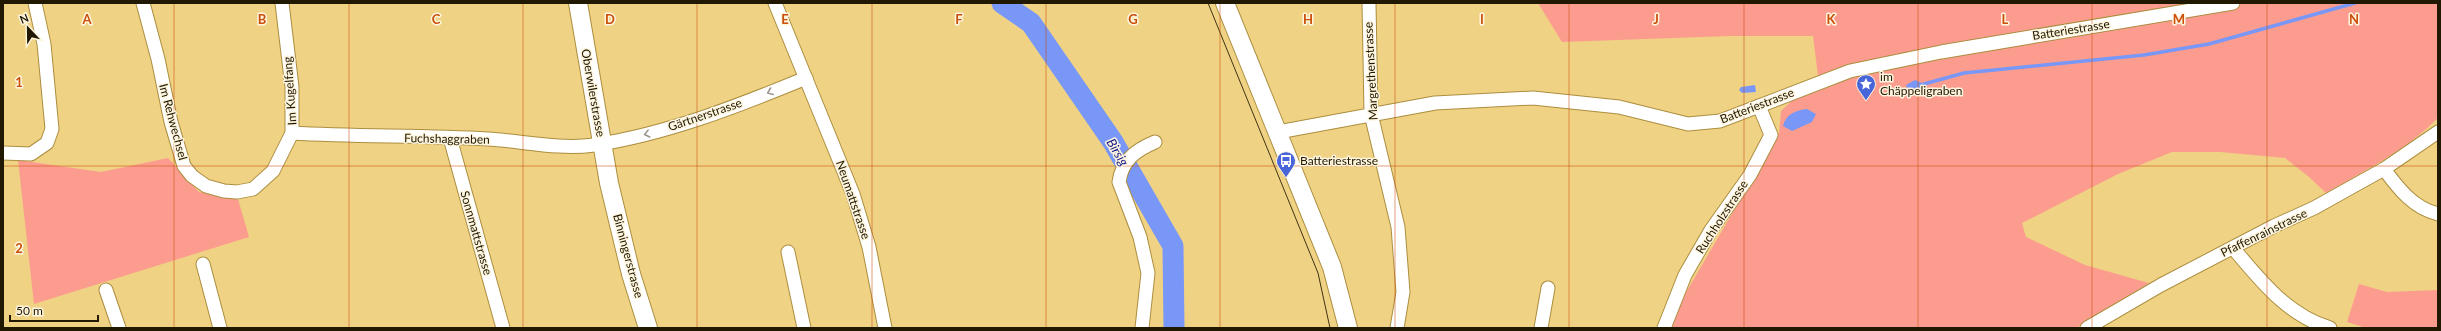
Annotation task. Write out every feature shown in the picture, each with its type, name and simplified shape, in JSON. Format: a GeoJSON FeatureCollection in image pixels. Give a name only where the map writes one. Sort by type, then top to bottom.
{"type":"FeatureCollection","features":[{"type":"Feature","properties":{"kind":"main road","name":"Oberwilerstrasse"},"geometry":{"type":"LineString","coordinates":[[578,3],[601,144],[609,183]]}},
{"type":"Feature","properties":{"kind":"main road"},"geometry":{"type":"LineString","coordinates":[[1226,3],[1332,267],[1348,328]]}},
{"type":"Feature","properties":{"kind":"main road","name":"Binningerstrasse"},"geometry":{"type":"LineString","coordinates":[[609,183],[625,251],[648,328]]}},
{"type":"Feature","properties":{"kind":"street"},"geometry":{"type":"LineString","coordinates":[[3,154],[31,154],[47,143],[52,129],[44,44],[35,3]]}},
{"type":"Feature","properties":{"kind":"street","name":"Im Rehwechsel"},"geometry":{"type":"LineString","coordinates":[[143,3],[158,58],[171,122],[184,166],[198,182],[206,186],[224,191],[252,189]]}},
{"type":"Feature","properties":{"kind":"street","name":"Im Kugelfang"},"geometry":{"type":"LineString","coordinates":[[252,189],[272,171],[292,133],[292,87],[282,3]]}},
{"type":"Feature","properties":{"kind":"street","name":"Neumattstrasse"},"geometry":{"type":"LineString","coordinates":[[775,3],[830,135],[862,221],[885,328]]}},
{"type":"Feature","properties":{"kind":"street","name":"Margrethenstrasse"},"geometry":{"type":"LineString","coordinates":[[1369,3],[1371,114],[1398,227],[1402,292],[1397,328]]}},
{"type":"Feature","properties":{"kind":"street","name":"Batteriestrasse"},"geometry":{"type":"LineString","coordinates":[[1278,132],[1435,103],[1533,98],[1619,107],[1688,124],[1720,121],[1850,71],[1956,49],[2232,3]]}},
{"type":"Feature","properties":{"kind":"street","name":"Gärtnerstrasse"},"geometry":{"type":"LineString","coordinates":[[601,144],[665,129],[737,105],[806,78]]}},
{"type":"Feature","properties":{"kind":"street","name":"Ruchholzstrasse"},"geometry":{"type":"LineString","coordinates":[[1664,328],[1685,275],[1711,230],[1750,175],[1771,135],[1759,106]]}},
{"type":"Feature","properties":{"kind":"street","name":"Pfaffenrainstrasse"},"geometry":{"type":"LineString","coordinates":[[2087,328],[2161,285],[2274,226],[2314,208],[2384,169],[2438,132]]}},
{"type":"Feature","properties":{"kind":"street","name":"Fuchshaggraben"},"geometry":{"type":"LineString","coordinates":[[292,133],[450,138],[574,146],[601,144]]}},
{"type":"Feature","properties":{"kind":"street","name":"Sonnmattstrasse"},"geometry":{"type":"LineString","coordinates":[[450,138],[503,328]]}},
{"type":"Feature","properties":{"kind":"street"},"geometry":{"type":"LineString","coordinates":[[1142,328],[1148,273],[1140,237],[1118,182],[1121,173],[1135,151],[1155,142]]}},
{"type":"Feature","properties":{"kind":"street"},"geometry":{"type":"LineString","coordinates":[[2384,169],[2403,195],[2429,212],[2438,214]]}},
{"type":"Feature","properties":{"kind":"street"},"geometry":{"type":"LineString","coordinates":[[2233,248],[2264,285],[2285,305],[2314,323],[2330,328]]}},
{"type":"Feature","properties":{"kind":"street"},"geometry":{"type":"LineString","coordinates":[[788,252],[804,328]]}},
{"type":"Feature","properties":{"kind":"street"},"geometry":{"type":"LineString","coordinates":[[203,264],[220,328]]}},
{"type":"Feature","properties":{"kind":"street"},"geometry":{"type":"LineString","coordinates":[[1541,328],[1548,288]]}},
{"type":"Feature","properties":{"kind":"street"},"geometry":{"type":"LineString","coordinates":[[106,290],[119,328]]}},
{"type":"Feature","properties":{"kind":"shaded area"},"geometry":{"type":"Polygon","coordinates":[[[1538,3],[2438,3],[2438,118],[2426,130],[2399,150],[2326,193],[2285,158],[2220,152],[2172,152],[2118,174],[2022,223],[2026,237],[2085,265],[2149,283],[2076,328],[1671,328],[1674,313],[1779,133],[1781,111],[1818,76],[1813,36],[1730,36],[1562,42],[1538,3]]]}},
{"type":"Feature","properties":{"kind":"shaded area"},"geometry":{"type":"Polygon","coordinates":[[[168,158],[199,192],[238,199],[249,237],[34,304],[18,160],[101,172],[168,158]]]}},
{"type":"Feature","properties":{"kind":"shaded area"},"geometry":{"type":"Polygon","coordinates":[[[2359,284],[2387,292],[2438,290],[2438,328],[2366,328],[2347,322],[2359,284]]]}},
{"type":"Feature","properties":{"kind":"water"},"geometry":{"type":"Polygon","coordinates":[[[1915,80],[1924,84],[1924,88],[1916,93],[1910,94],[1906,85],[1915,80]]]}},
{"type":"Feature","properties":{"kind":"water"},"geometry":{"type":"Polygon","coordinates":[[[1755,85],[1756,92],[1742,93],[1739,90],[1741,87],[1755,85]]]}},
{"type":"Feature","properties":{"kind":"water"},"geometry":{"type":"Polygon","coordinates":[[[1807,109],[1816,114],[1812,122],[1792,131],[1783,126],[1786,118],[1792,113],[1807,109]]]}},
{"type":"Feature","properties":{"kind":"waterway","name":"Birsig"},"geometry":{"type":"LineString","coordinates":[[1002,3],[1031,23],[1113,142],[1173,246],[1174,328]]}},
{"type":"Feature","properties":{"kind":"waterway"},"geometry":{"type":"LineString","coordinates":[[1924,84],[1964,73],[2144,55],[2209,44],[2355,3]]}},
{"type":"Feature","properties":{"kind":"tram line"},"geometry":{"type":"LineString","coordinates":[[1208,3],[1318,273],[1330,328]]}},
{"type":"Feature","properties":{"kind":"place","name":"im Chäppeligraben"},"geometry":{"type":"Point","coordinates":[1866,101]}},
{"type":"Feature","properties":{"kind":"place","name":"Batteriestrasse"},"geometry":{"type":"Point","coordinates":[1286,178]}}]}
